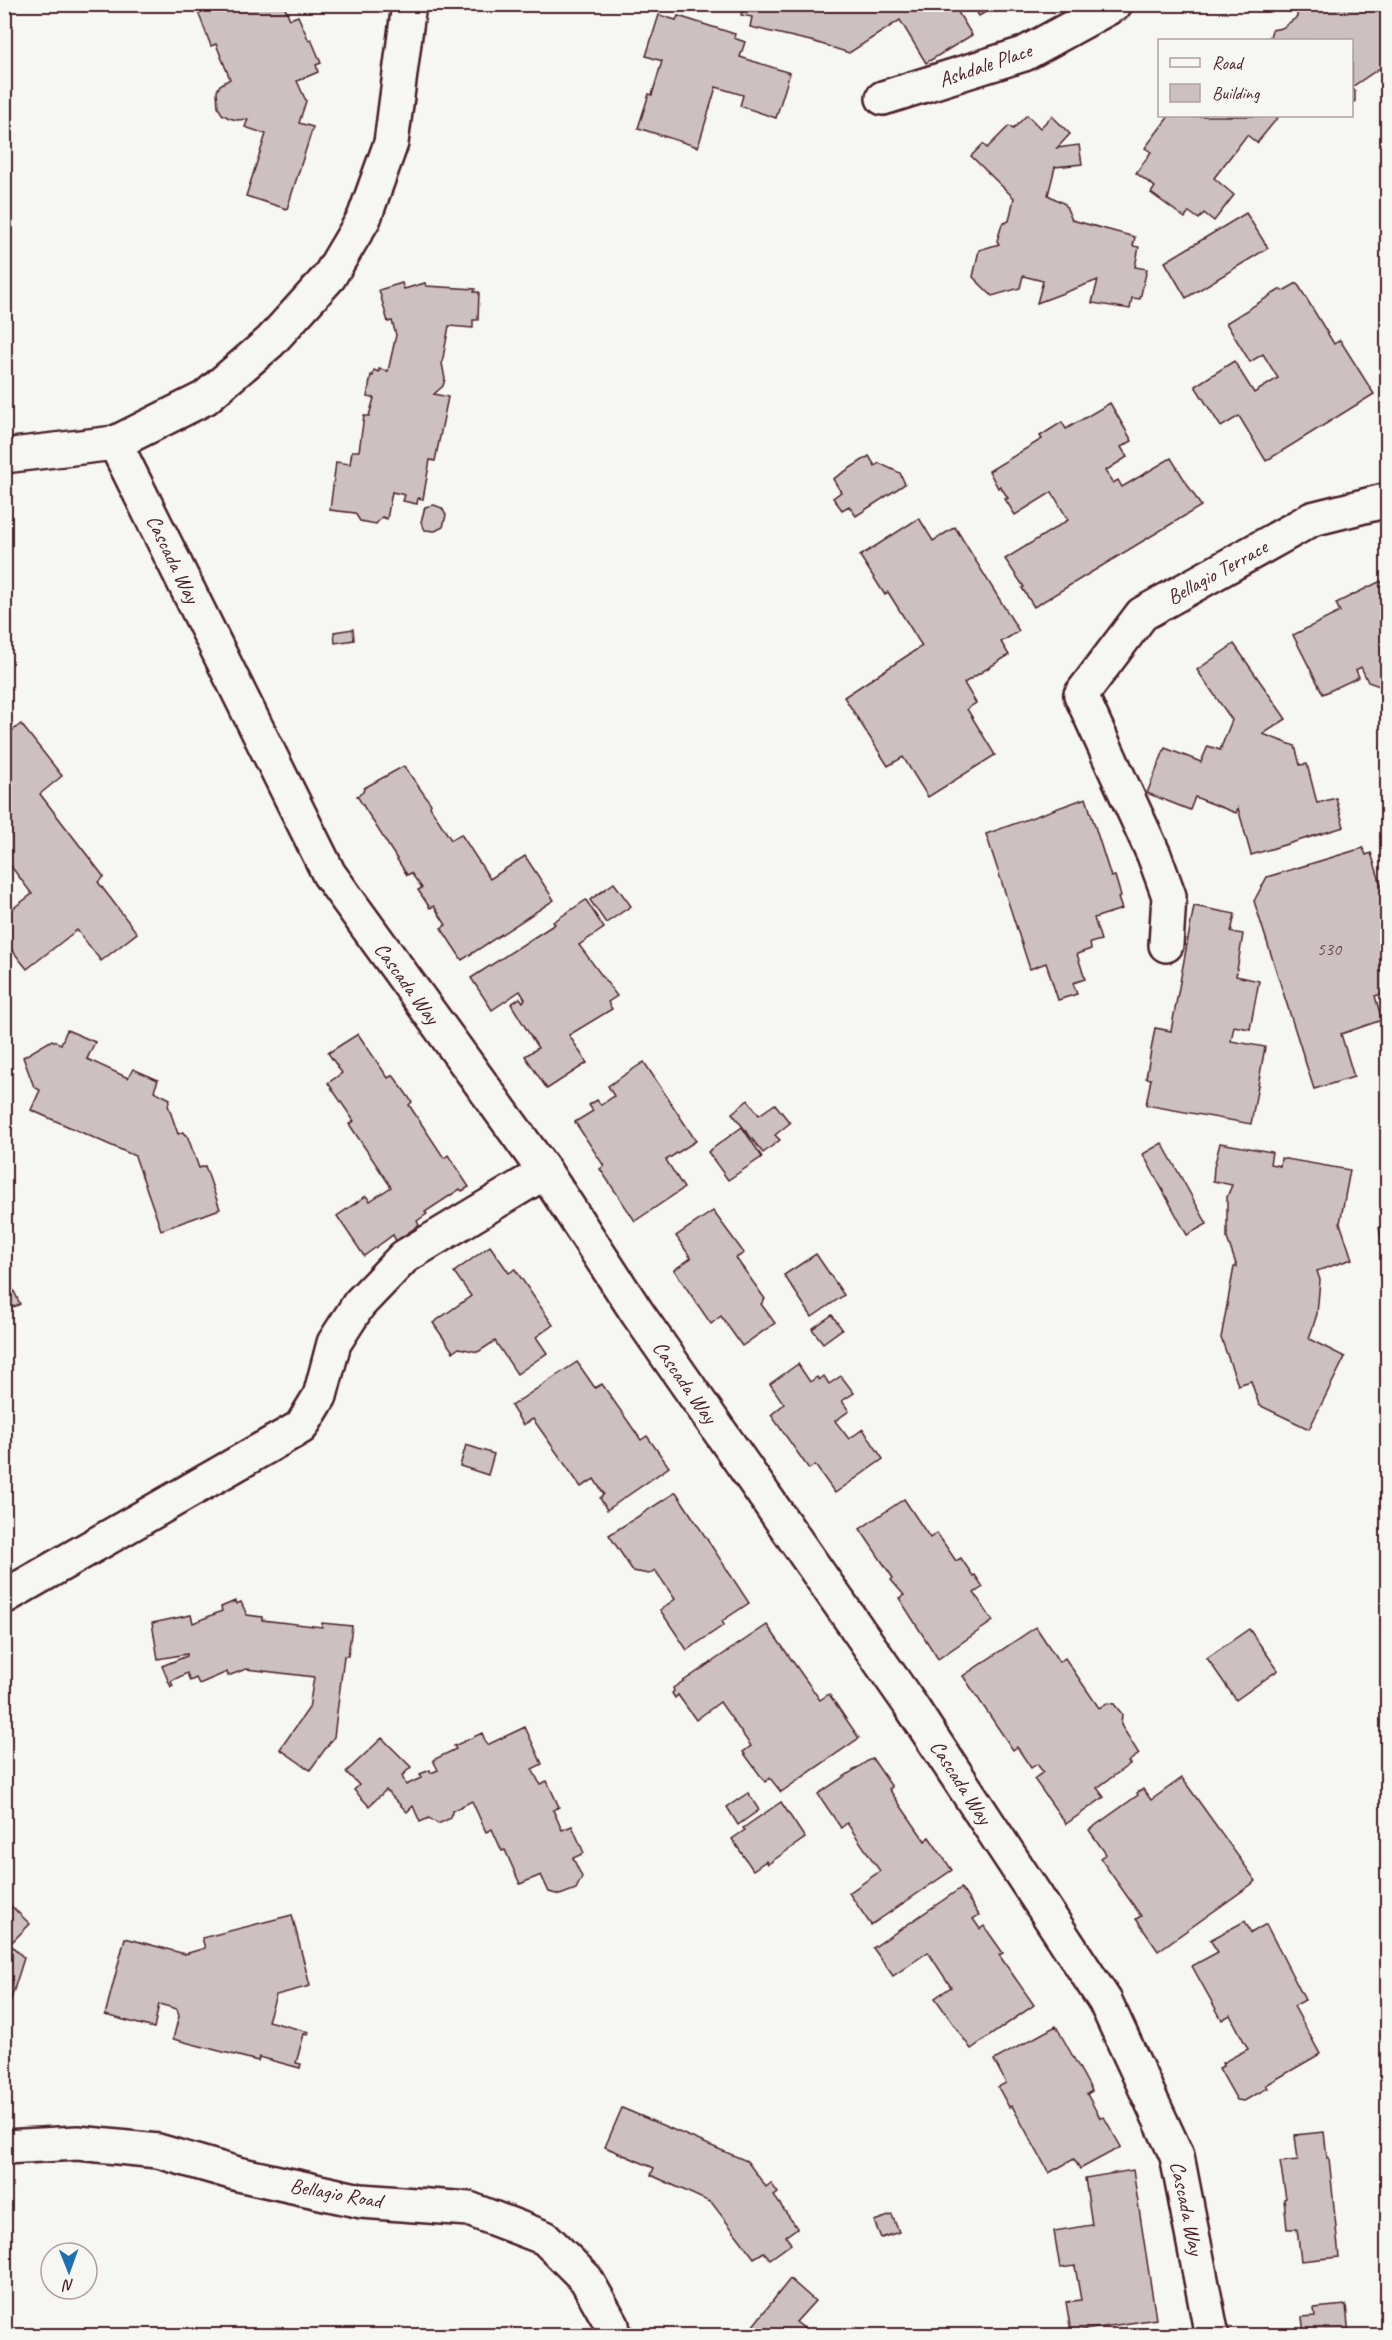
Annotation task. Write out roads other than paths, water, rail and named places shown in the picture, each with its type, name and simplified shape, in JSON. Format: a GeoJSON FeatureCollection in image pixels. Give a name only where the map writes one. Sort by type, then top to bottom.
{"type":"FeatureCollection","features":[{"type":"Feature","properties":{"kind":"street"},"geometry":{"type":"LineString","coordinates":[[4,456],[115,442],[204,398],[270,342],[329,277],[364,218],[391,143],[409,4]]}},
{"type":"Feature","properties":{"kind":"street","name":"Ashdale Place"},"geometry":{"type":"LineString","coordinates":[[883,98],[1024,54],[1115,4]]}},
{"type":"Feature","properties":{"kind":"street","name":"Cascada Way"},"geometry":{"type":"LineString","coordinates":[[115,442],[329,874],[545,1172],[638,1314],[911,1706],[1105,2001],[1177,2156],[1212,2336]]}},
{"type":"Feature","properties":{"kind":"street","name":"Bellagio Terrace"},"geometry":{"type":"LineString","coordinates":[[1166,945],[1169,896],[1154,855],[1081,695],[1142,614],[1312,519],[1388,500]]}},
{"type":"Feature","properties":{"kind":"street"},"geometry":{"type":"LineString","coordinates":[[4,1597],[301,1427],[320,1396],[333,1343],[358,1304],[404,1257],[545,1172]]}},
{"type":"Feature","properties":{"kind":"street","name":"Bellagio Road"},"geometry":{"type":"LineString","coordinates":[[4,2147],[78,2143],[158,2151],[238,2174],[361,2201],[469,2209],[545,2238],[586,2279],[612,2325],[614,2336]]}}]}
